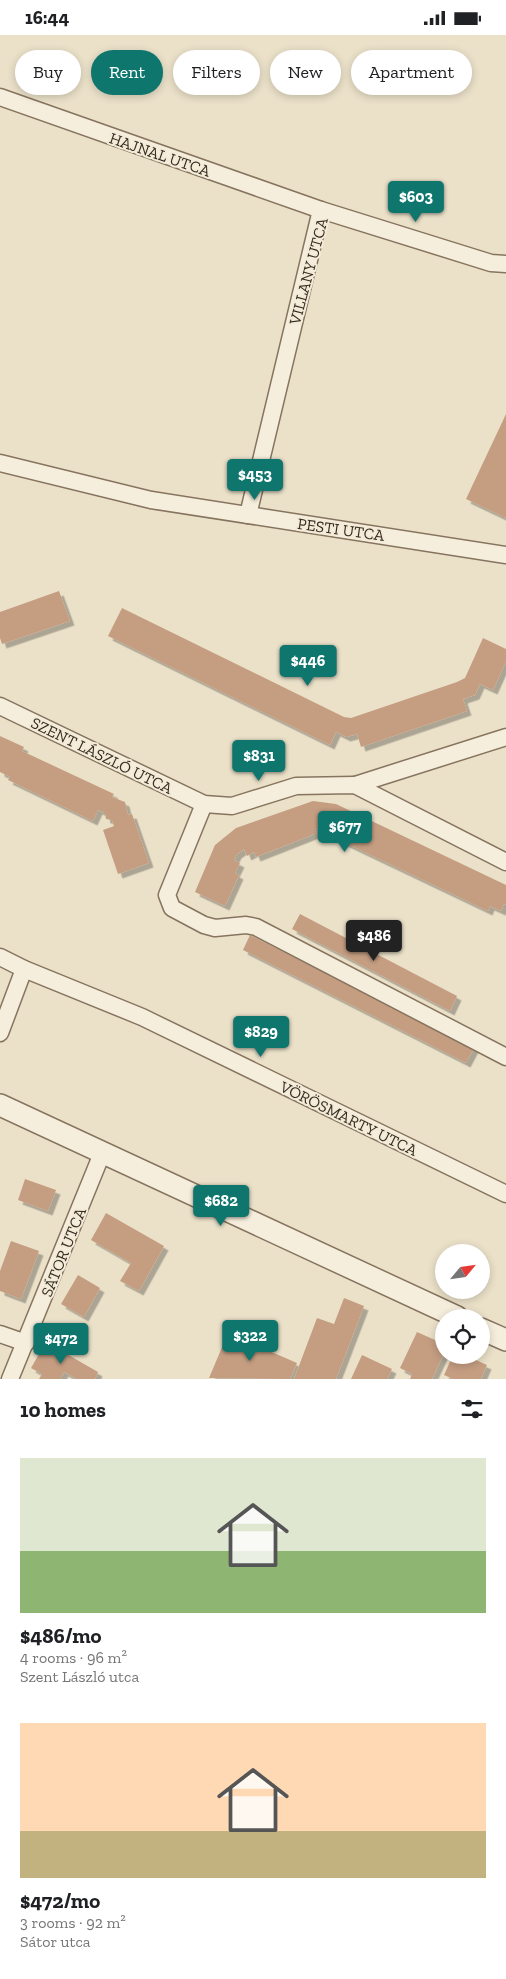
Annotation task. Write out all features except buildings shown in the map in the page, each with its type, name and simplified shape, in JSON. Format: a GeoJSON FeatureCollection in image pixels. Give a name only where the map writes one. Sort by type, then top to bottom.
{"type":"FeatureCollection","features":[{"type":"Feature","properties":{"kind":"street","name":"HAJNAL UTCA"},"geometry":{"type":"LineString","coordinates":[[0,97],[320,210]]}},
{"type":"Feature","properties":{"kind":"street","name":"VILLANY UTCA"},"geometry":{"type":"LineString","coordinates":[[248,515],[320,210],[491,263],[506,264]]}},
{"type":"Feature","properties":{"kind":"street","name":"PESTI UTCA"},"geometry":{"type":"LineString","coordinates":[[0,463],[151,500],[506,555]]}},
{"type":"Feature","properties":{"kind":"street","name":"SZENT LÁSZLÓ UTCA"},"geometry":{"type":"LineString","coordinates":[[0,706],[204,804],[232,806],[296,786],[355,785],[506,737]]}},
{"type":"Feature","properties":{"kind":"street","name":"SZENT LÁSZLÓ UTCA"},"geometry":{"type":"LineString","coordinates":[[355,785],[506,862]]}},
{"type":"Feature","properties":{"kind":"street"},"geometry":{"type":"LineString","coordinates":[[204,804],[167,895],[172,908],[204,925],[215,928],[246,925],[256,927],[506,1057]]}},
{"type":"Feature","properties":{"kind":"street","name":"VÖRÖSMARTY UTCA"},"geometry":{"type":"LineString","coordinates":[[0,957],[24,969],[142,1017],[506,1193]]}},
{"type":"Feature","properties":{"kind":"street"},"geometry":{"type":"LineString","coordinates":[[0,1033],[24,969]]}},
{"type":"Feature","properties":{"kind":"street"},"geometry":{"type":"LineString","coordinates":[[0,1105],[103,1151],[440,1309]]}},
{"type":"Feature","properties":{"kind":"street","name":"SÁTOR UTCA"},"geometry":{"type":"LineString","coordinates":[[10,1379],[103,1151]]}},
{"type":"Feature","properties":{"kind":"street"},"geometry":{"type":"LineString","coordinates":[[490,1333],[506,1341]]}},
{"type":"Feature","properties":{"kind":"street"},"geometry":{"type":"LineString","coordinates":[[0,1334],[26,1343]]}}]}
